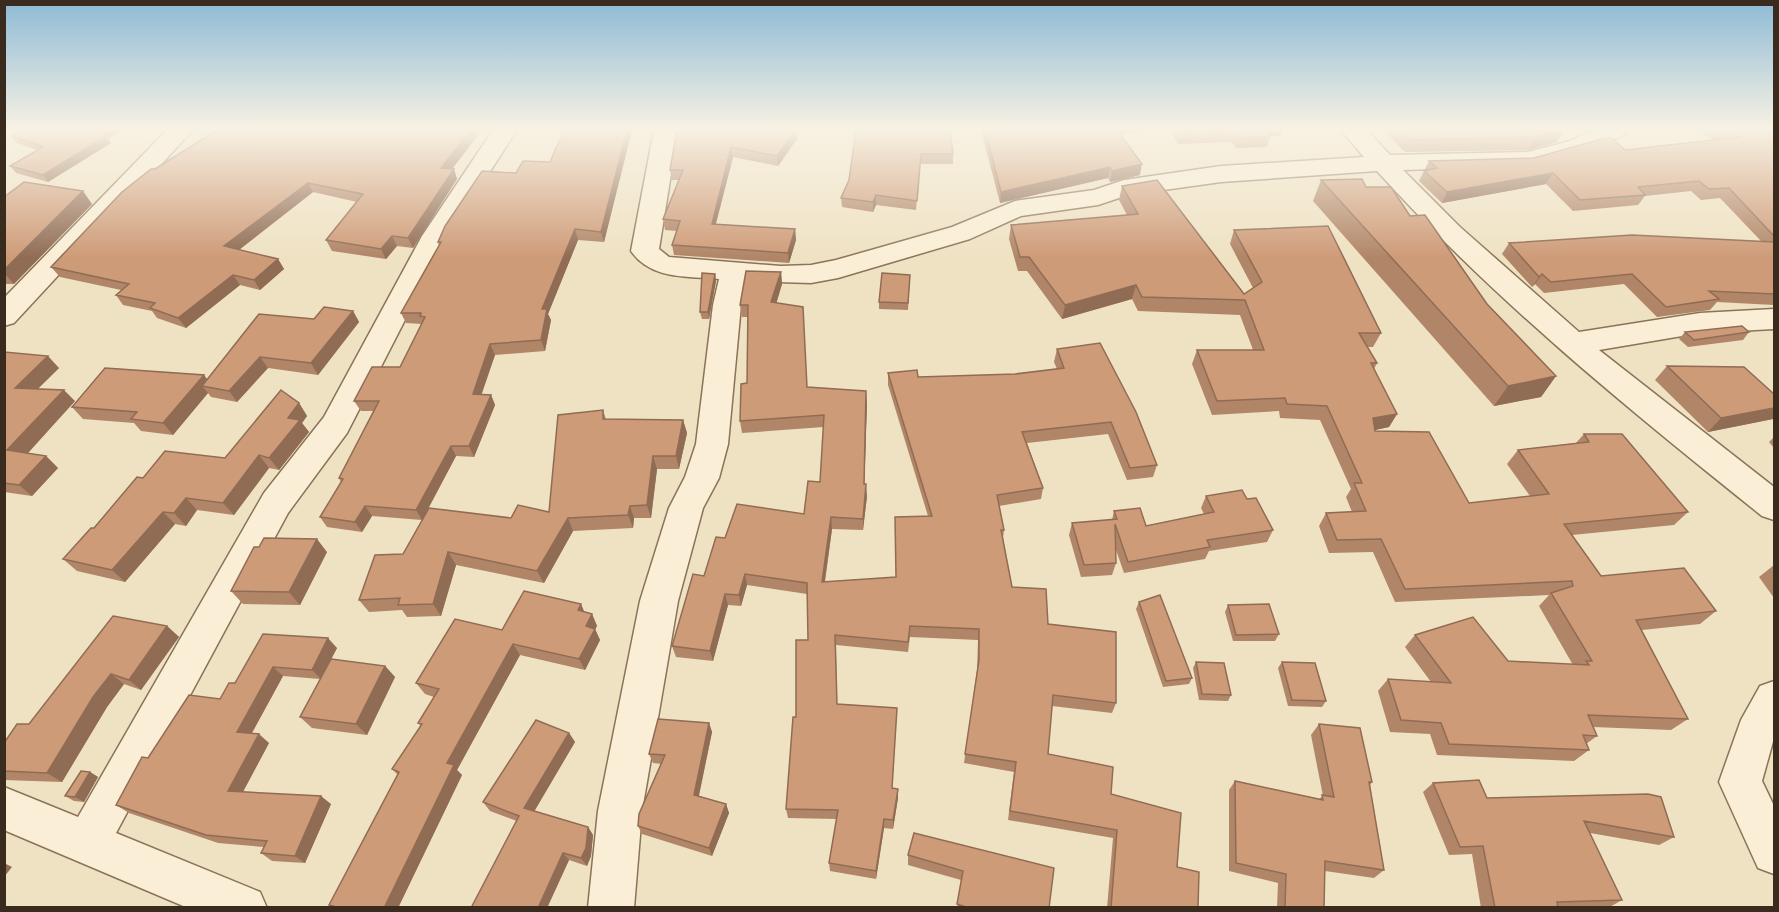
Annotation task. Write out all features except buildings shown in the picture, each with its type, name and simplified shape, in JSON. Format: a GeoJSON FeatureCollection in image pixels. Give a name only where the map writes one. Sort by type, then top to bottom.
{"type":"FeatureCollection","features":[{"type":"Feature","properties":{"kind":"street"},"geometry":{"type":"LineString","coordinates":[[4,316],[139,173]]}},
{"type":"Feature","properties":{"kind":"street"},"geometry":{"type":"LineString","coordinates":[[87,843],[276,503],[336,424],[435,236],[477,173]]}},
{"type":"Feature","properties":{"kind":"street"},"geometry":{"type":"LineString","coordinates":[[659,173],[645,251],[658,263],[668,266],[781,275],[811,274],[838,269],[961,233],[1015,209],[1098,197],[1124,188],[1242,173]]}},
{"type":"Feature","properties":{"kind":"street"},"geometry":{"type":"LineString","coordinates":[[1392,173],[1526,305],[1644,405],[1774,506]]}},
{"type":"Feature","properties":{"kind":"street"},"geometry":{"type":"LineString","coordinates":[[611,908],[620,811],[659,601],[686,508],[702,478],[712,444],[727,305],[734,272]]}},
{"type":"Feature","properties":{"kind":"street"},"geometry":{"type":"LineString","coordinates":[[1571,344],[1700,323],[1774,319]]}},
{"type":"Feature","properties":{"kind":"street"},"geometry":{"type":"LineString","coordinates":[[1774,699],[1755,735],[1740,782],[1774,852]]}},
{"type":"Feature","properties":{"kind":"street"},"geometry":{"type":"LineString","coordinates":[[4,808],[243,908]]}}]}
